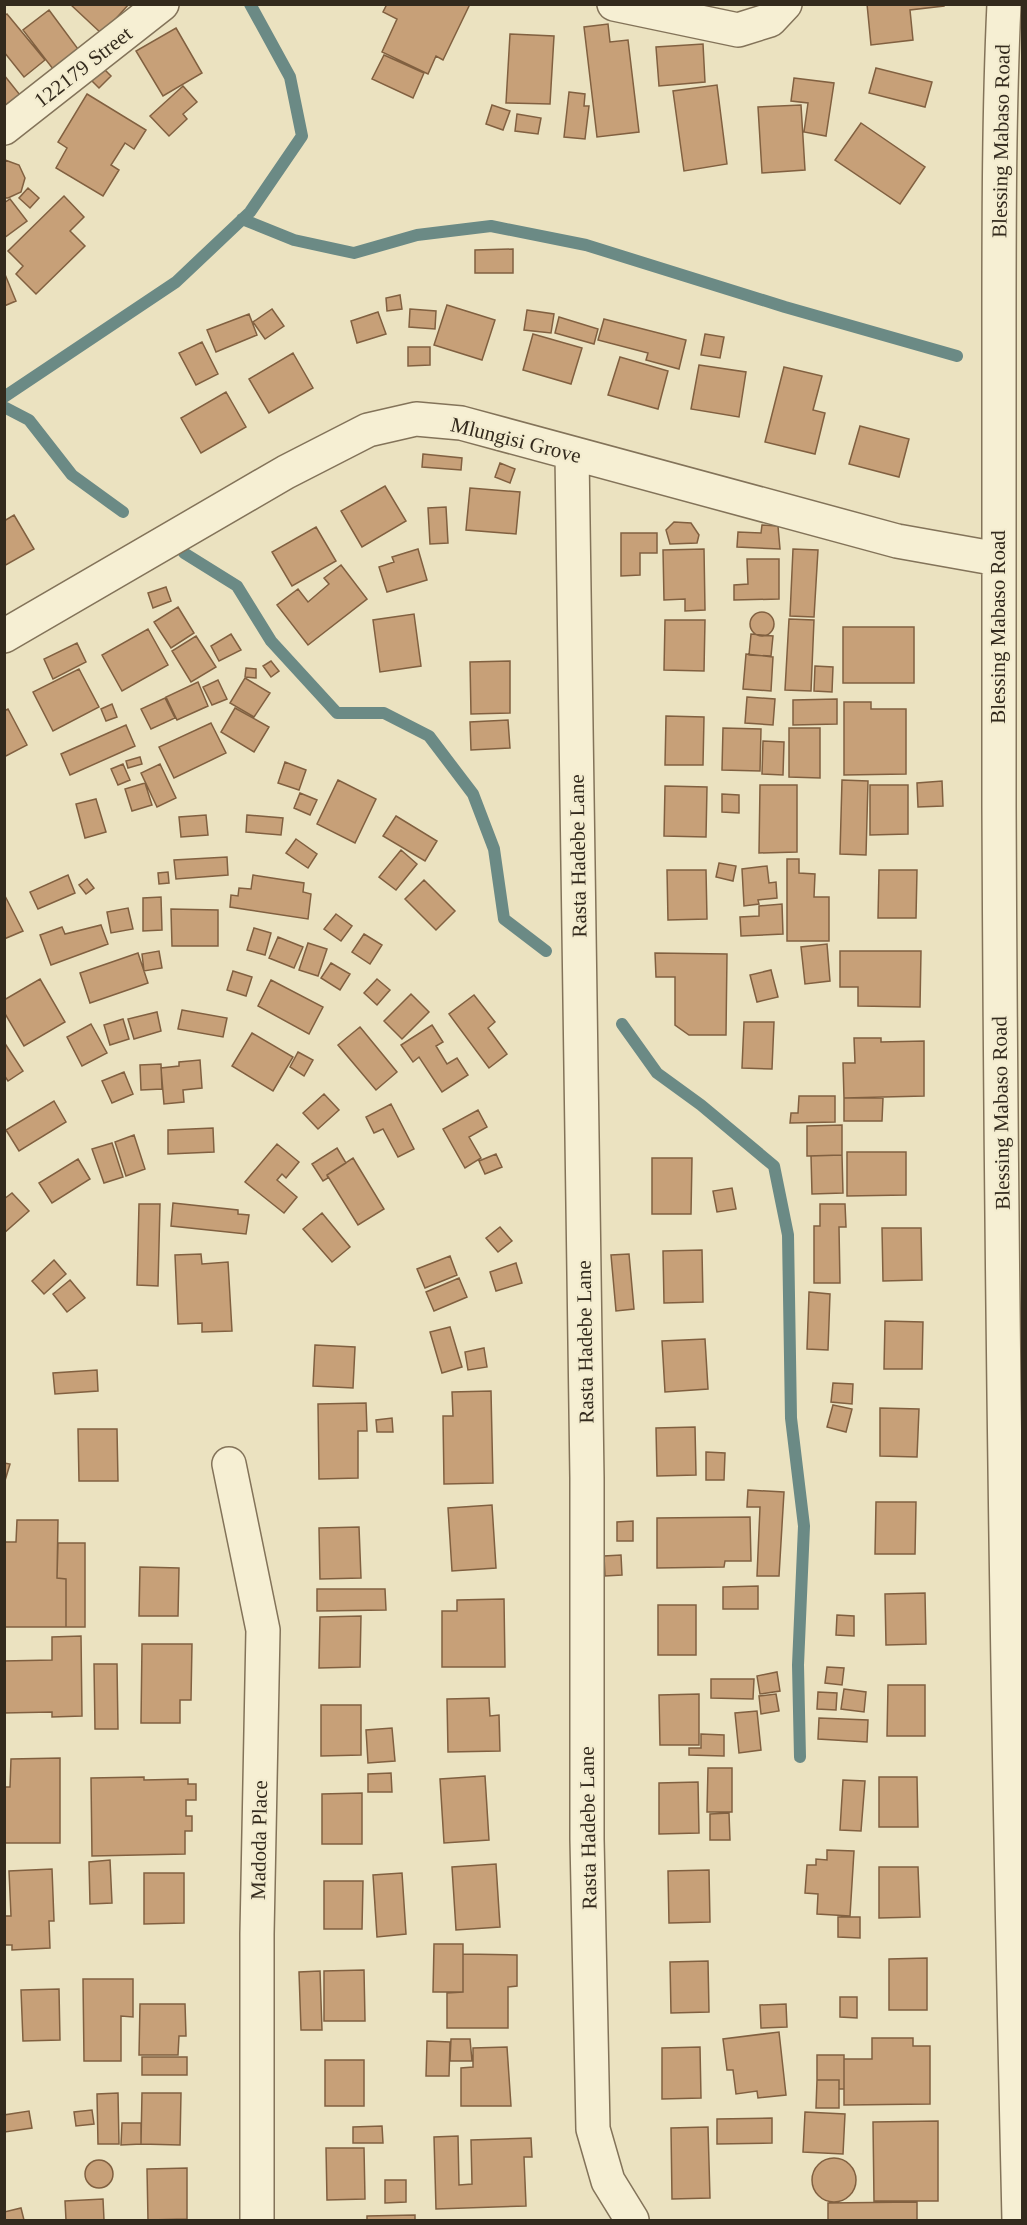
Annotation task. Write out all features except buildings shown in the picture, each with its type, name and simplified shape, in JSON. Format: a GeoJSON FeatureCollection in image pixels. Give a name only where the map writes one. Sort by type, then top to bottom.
{"type":"FeatureCollection","features":[{"type":"Feature","properties":{"kind":"street","name":"122179 Street"},"geometry":{"type":"LineString","coordinates":[[4,128],[162,4]]}},
{"type":"Feature","properties":{"kind":"street"},"geometry":{"type":"LineString","coordinates":[[614,4],[738,30],[770,20],[785,4]]}},
{"type":"Feature","properties":{"kind":"street","name":"Blessing Mabaso Road"},"geometry":{"type":"LineString","coordinates":[[1004,4],[1000,90],[998,559],[1011,1072],[1007,1735],[1019,2220]]}},
{"type":"Feature","properties":{"kind":"street","name":"Mlungisi Grove"},"geometry":{"type":"LineString","coordinates":[[4,636],[286,472],[368,430],[416,419],[461,423],[897,541],[998,559]]}},
{"type":"Feature","properties":{"kind":"street","name":"Rasta Hadebe Lane"},"geometry":{"type":"LineString","coordinates":[[572,454],[587,1478],[587,1839],[593,2129],[608,2181],[633,2220]]}},
{"type":"Feature","properties":{"kind":"street","name":"Madoda Place"},"geometry":{"type":"LineString","coordinates":[[229,1464],[263,1630],[257,1934],[257,2220]]}},
{"type":"Feature","properties":{"kind":"waterway"},"geometry":{"type":"LineString","coordinates":[[4,397],[176,282],[250,212],[302,136],[290,77],[250,4]]}},
{"type":"Feature","properties":{"kind":"waterway"},"geometry":{"type":"LineString","coordinates":[[242,219],[294,240],[354,253],[417,235],[491,226],[586,245],[785,307],[957,356]]}},
{"type":"Feature","properties":{"kind":"waterway"},"geometry":{"type":"LineString","coordinates":[[4,407],[29,420],[72,475],[123,512]]}},
{"type":"Feature","properties":{"kind":"waterway"},"geometry":{"type":"LineString","coordinates":[[184,553],[237,586],[271,641],[337,713],[384,713],[429,736],[473,794],[494,849],[504,919],[546,951]]}},
{"type":"Feature","properties":{"kind":"waterway"},"geometry":{"type":"LineString","coordinates":[[622,1024],[657,1073],[701,1105],[774,1166],[788,1235],[791,1418],[804,1526],[798,1665],[800,1757]]}}]}
